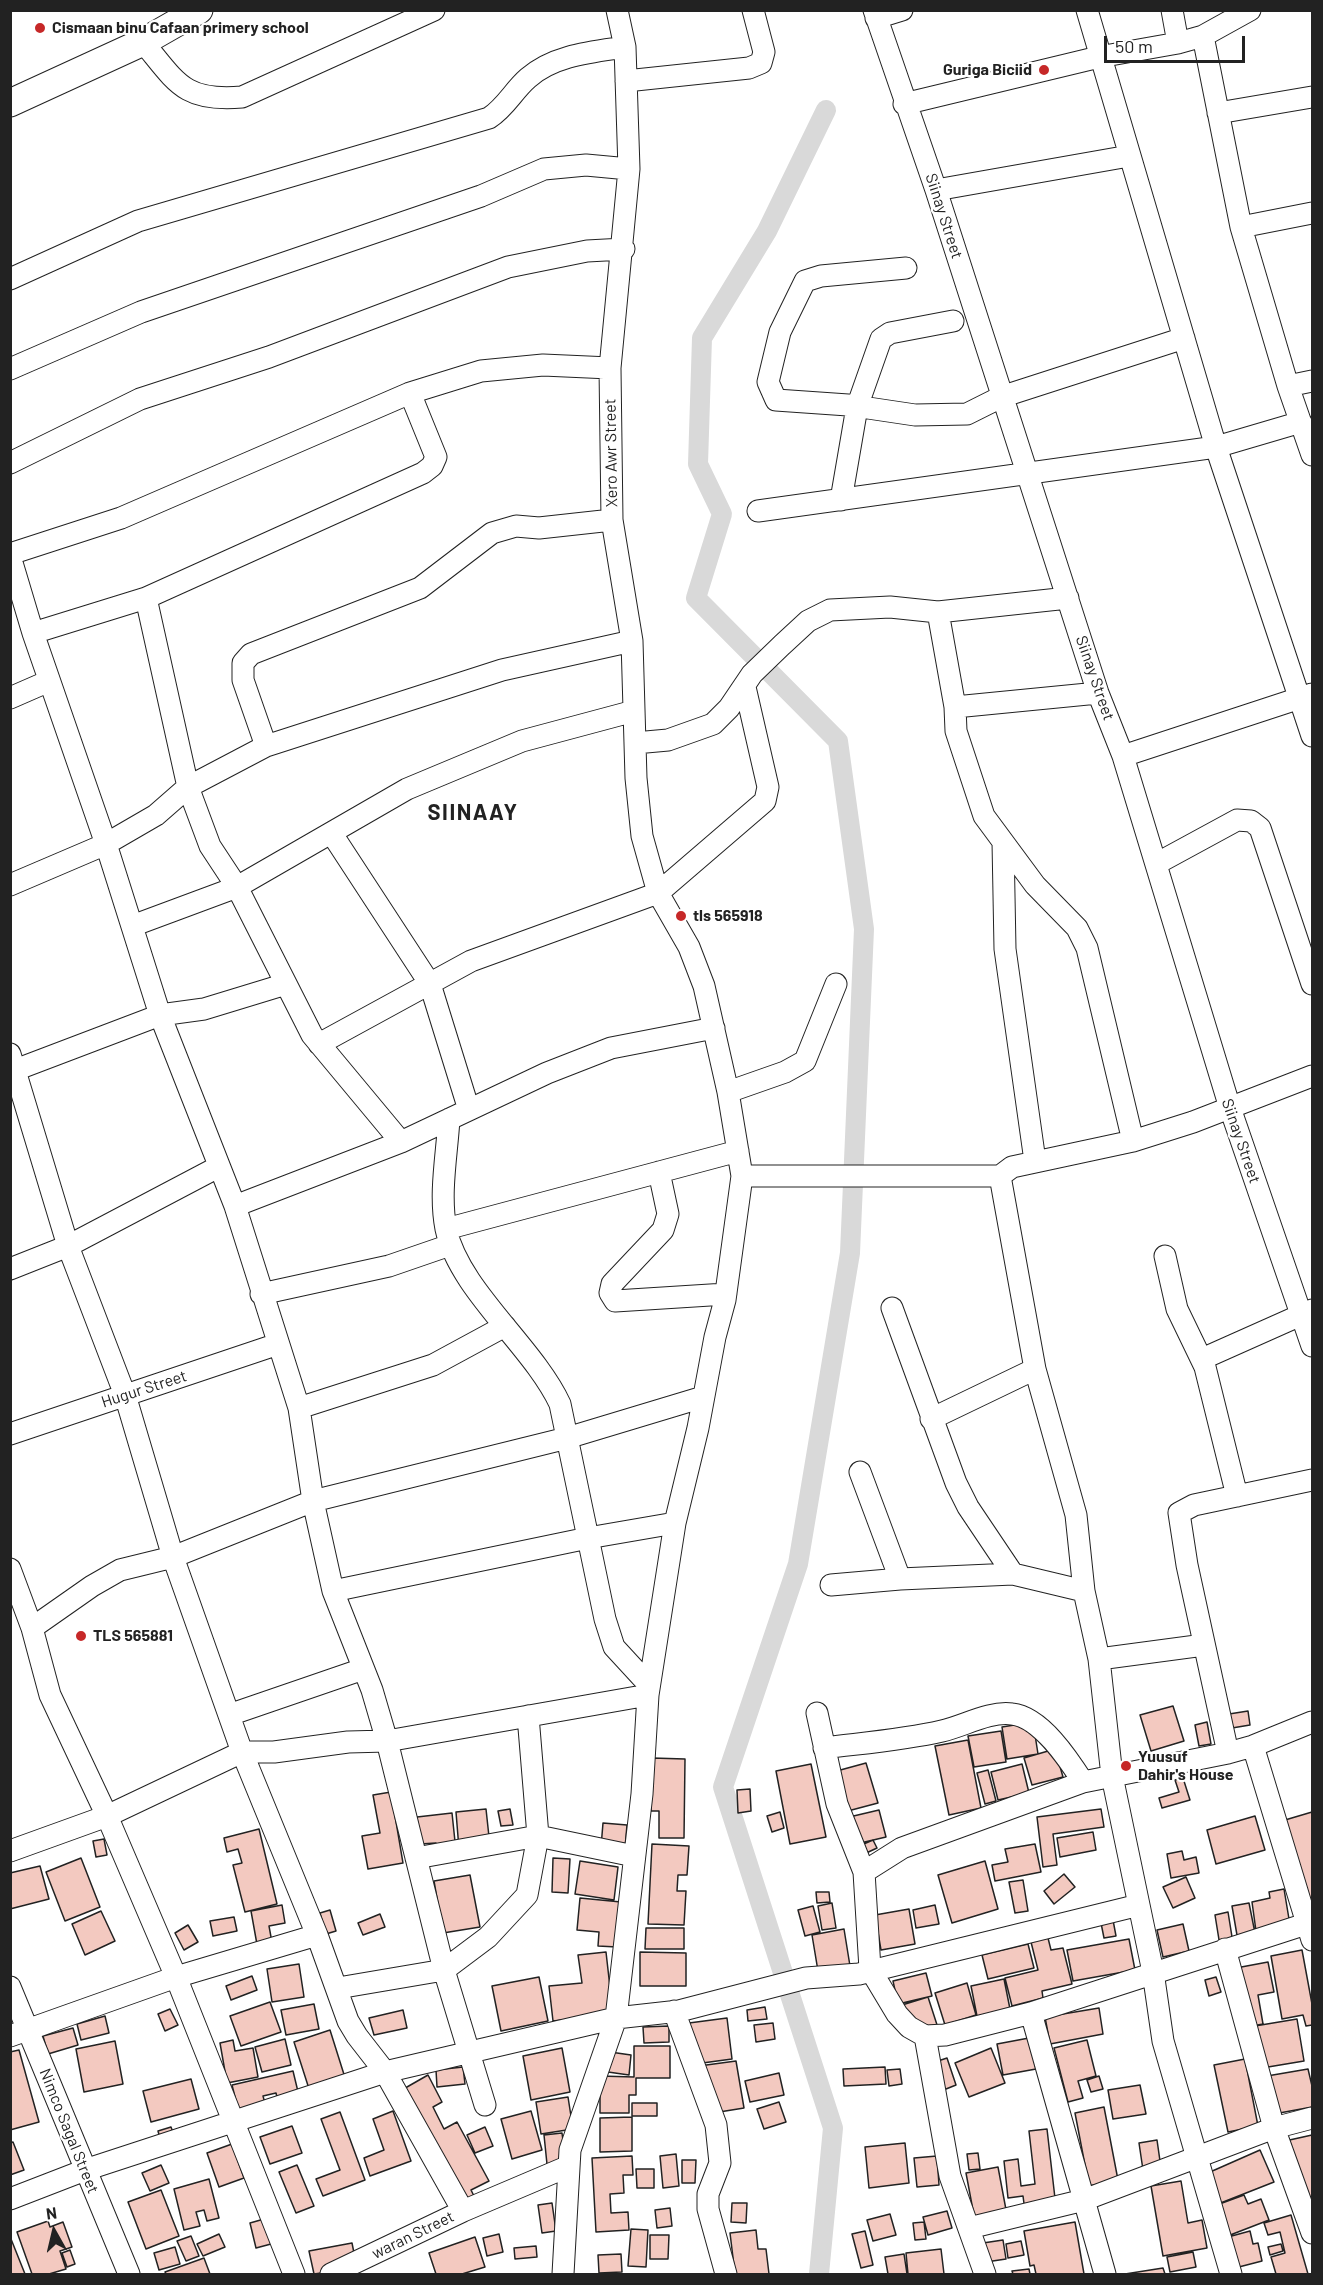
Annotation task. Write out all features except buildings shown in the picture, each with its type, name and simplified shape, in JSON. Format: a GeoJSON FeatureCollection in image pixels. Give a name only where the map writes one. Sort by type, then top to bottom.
{"type":"FeatureCollection","features":[{"type":"Feature","properties":{"kind":"main road"},"geometry":{"type":"LineString","coordinates":[[10,103],[143,42],[199,10]]}},
{"type":"Feature","properties":{"kind":"street"},"geometry":{"type":"LineString","coordinates":[[143,42],[179,85],[197,96],[216,99],[242,97],[434,10]]}},
{"type":"Feature","properties":{"kind":"street","name":"Xero Awr Street"},"geometry":{"type":"LineString","coordinates":[[563,2274],[570,2150],[615,2018],[642,1794],[648,1690],[675,1523],[726,1294],[742,1176],[728,1092],[704,986],[689,947],[658,893],[642,836],[635,743],[632,641],[612,520],[610,368],[624,249],[629,169],[625,47],[617,10]]}},
{"type":"Feature","properties":{"kind":"street"},"geometry":{"type":"LineString","coordinates":[[626,81],[749,68],[761,63],[764,52],[753,10]]}},
{"type":"Feature","properties":{"kind":"street"},"geometry":{"type":"LineString","coordinates":[[875,14],[902,10]]}},
{"type":"Feature","properties":{"kind":"street"},"geometry":{"type":"LineString","coordinates":[[1087,10],[1216,447],[1306,696],[1312,736]]}},
{"type":"Feature","properties":{"kind":"street"},"geometry":{"type":"LineString","coordinates":[[1172,10],[1178,43]]}},
{"type":"Feature","properties":{"kind":"street"},"geometry":{"type":"LineString","coordinates":[[904,104],[1099,57],[1178,43],[1203,36],[1250,10]]}},
{"type":"Feature","properties":{"kind":"street","name":"Siinay Street"},"geometry":{"type":"LineString","coordinates":[[875,14],[904,104],[936,190],[1098,693],[1123,756],[1230,1108],[1307,1312],[1312,1346]]}},
{"type":"Feature","properties":{"kind":"street"},"geometry":{"type":"LineString","coordinates":[[1203,36],[1240,228],[1288,386],[1312,455]]}},
{"type":"Feature","properties":{"kind":"street"},"geometry":{"type":"LineString","coordinates":[[10,279],[138,221],[489,118],[502,110],[528,78],[546,66],[574,55],[625,47]]}},
{"type":"Feature","properties":{"kind":"street"},"geometry":{"type":"LineString","coordinates":[[1218,113],[1312,97]]}},
{"type":"Feature","properties":{"kind":"street"},"geometry":{"type":"LineString","coordinates":[[936,190],[1129,156]]}},
{"type":"Feature","properties":{"kind":"street"},"geometry":{"type":"LineString","coordinates":[[10,369],[141,312],[481,196],[544,169],[586,165],[629,169]]}},
{"type":"Feature","properties":{"kind":"street"},"geometry":{"type":"LineString","coordinates":[[1240,228],[1312,213]]}},
{"type":"Feature","properties":{"kind":"street"},"geometry":{"type":"LineString","coordinates":[[10,462],[140,399],[269,357],[508,267],[587,251],[624,249]]}},
{"type":"Feature","properties":{"kind":"street"},"geometry":{"type":"LineString","coordinates":[[906,268],[821,276],[804,281],[780,332],[768,382],[776,400],[915,415],[967,414],[1001,397],[1184,338]]}},
{"type":"Feature","properties":{"kind":"street"},"geometry":{"type":"LineString","coordinates":[[841,500],[857,407],[881,339],[890,333],[953,321]]}},
{"type":"Feature","properties":{"kind":"street"},"geometry":{"type":"LineString","coordinates":[[485,2105],[444,1970],[387,1741],[363,1669],[333,1592],[313,1501],[299,1408],[235,1206],[160,1015],[106,844],[33,633],[10,555],[121,518],[410,393],[481,371],[543,365],[610,368]]}},
{"type":"Feature","properties":{"kind":"street"},"geometry":{"type":"LineString","coordinates":[[1288,386],[1312,381]]}},
{"type":"Feature","properties":{"kind":"street"},"geometry":{"type":"LineString","coordinates":[[33,633],[146,598],[432,466],[435,457],[410,393]]}},
{"type":"Feature","properties":{"kind":"street"},"geometry":{"type":"LineString","coordinates":[[758,511],[1216,447],[1301,422]]}},
{"type":"Feature","properties":{"kind":"street"},"geometry":{"type":"LineString","coordinates":[[266,746],[243,680],[243,663],[251,654],[420,588],[492,533],[516,526],[539,528],[612,520]]}},
{"type":"Feature","properties":{"kind":"street"},"geometry":{"type":"LineString","coordinates":[[146,598],[188,787],[210,846],[237,887],[300,1016],[319,1044],[401,1142]]}},
{"type":"Feature","properties":{"kind":"street"},"geometry":{"type":"LineString","coordinates":[[635,743],[668,740],[713,724],[749,680],[782,645],[808,621],[830,610],[890,607],[938,612],[1068,598]]}},
{"type":"Feature","properties":{"kind":"street"},"geometry":{"type":"LineString","coordinates":[[938,612],[955,706],[956,731],[984,816],[1035,885],[1077,928],[1087,948],[1133,1140]]}},
{"type":"Feature","properties":{"kind":"street"},"geometry":{"type":"LineString","coordinates":[[10,885],[106,844],[156,815],[188,787],[266,746],[502,670],[632,641]]}},
{"type":"Feature","properties":{"kind":"street"},"geometry":{"type":"LineString","coordinates":[[319,1044],[481,957],[658,893],[765,801],[768,787],[749,680]]}},
{"type":"Feature","properties":{"kind":"street"},"geometry":{"type":"LineString","coordinates":[[10,698],[49,681]]}},
{"type":"Feature","properties":{"kind":"street"},"geometry":{"type":"LineString","coordinates":[[955,706],[1098,693]]}},
{"type":"Feature","properties":{"kind":"street"},"geometry":{"type":"LineString","coordinates":[[1123,756],[1306,696]]}},
{"type":"Feature","properties":{"kind":"street"},"geometry":{"type":"LineString","coordinates":[[132,926],[237,887],[407,789],[522,741],[634,711]]}},
{"type":"Feature","properties":{"kind":"street"},"geometry":{"type":"LineString","coordinates":[[1156,864],[1237,820],[1251,821],[1260,828],[1312,984]]}},
{"type":"Feature","properties":{"kind":"street"},"geometry":{"type":"LineString","coordinates":[[332,834],[430,984],[469,1110]]}},
{"type":"Feature","properties":{"kind":"street"},"geometry":{"type":"LineString","coordinates":[[1003,842],[1005,949],[1035,1161]]}},
{"type":"Feature","properties":{"kind":"street"},"geometry":{"type":"LineString","coordinates":[[286,984],[204,1009],[160,1015],[13,1065],[68,1246],[125,1395],[173,1557],[242,1752],[357,2036],[385,2072],[463,2211]]}},
{"type":"Feature","properties":{"kind":"street"},"geometry":{"type":"LineString","coordinates":[[728,1092],[785,1072],[805,1061],[836,984]]}},
{"type":"Feature","properties":{"kind":"street"},"geometry":{"type":"LineString","coordinates":[[235,1206],[401,1142],[547,1073],[611,1048],[714,1028]]}},
{"type":"Feature","properties":{"kind":"street"},"geometry":{"type":"LineString","coordinates":[[742,1176],[1000,1176],[1012,1167],[1133,1140],[1230,1108],[1312,1076]]}},
{"type":"Feature","properties":{"kind":"street"},"geometry":{"type":"LineString","coordinates":[[10,1851],[107,1816],[242,1752],[274,1752],[348,1742],[387,1741],[528,1716],[648,1690],[614,1647],[605,1619],[560,1404],[552,1386],[465,1273],[448,1237],[443,1211],[449,1119]]}},
{"type":"Feature","properties":{"kind":"street"},"geometry":{"type":"LineString","coordinates":[[261,1294],[389,1266],[448,1237],[659,1172],[738,1151]]}},
{"type":"Feature","properties":{"kind":"street"},"geometry":{"type":"LineString","coordinates":[[10,1269],[68,1246],[218,1167]]}},
{"type":"Feature","properties":{"kind":"street"},"geometry":{"type":"LineString","coordinates":[[659,1172],[668,1214],[663,1230],[612,1284],[610,1293],[615,1301],[726,1294]]}},
{"type":"Feature","properties":{"kind":"street"},"geometry":{"type":"LineString","coordinates":[[1000,1176],[1035,1369],[1076,1515],[1084,1591],[1098,1659],[1112,1776],[1153,1972],[1162,2041],[1198,2156],[1231,2274]]}},
{"type":"Feature","properties":{"kind":"street"},"geometry":{"type":"LineString","coordinates":[[1165,1256],[1177,1309],[1202,1359],[1237,1496]]}},
{"type":"Feature","properties":{"kind":"street"},"geometry":{"type":"LineString","coordinates":[[892,1308],[931,1419],[968,1507],[1013,1574]]}},
{"type":"Feature","properties":{"kind":"street"},"geometry":{"type":"LineString","coordinates":[[1202,1359],[1307,1312]]}},
{"type":"Feature","properties":{"kind":"street"},"geometry":{"type":"LineString","coordinates":[[299,1408],[433,1365],[505,1326]]}},
{"type":"Feature","properties":{"kind":"street","name":"Hugur Street"},"geometry":{"type":"LineString","coordinates":[[10,1434],[278,1344]]}},
{"type":"Feature","properties":{"kind":"street"},"geometry":{"type":"LineString","coordinates":[[931,1419],[1035,1369]]}},
{"type":"Feature","properties":{"kind":"street"},"geometry":{"type":"LineString","coordinates":[[32,1628],[120,1570],[173,1557],[313,1501],[567,1438],[703,1397]]}},
{"type":"Feature","properties":{"kind":"street"},"geometry":{"type":"LineString","coordinates":[[860,1472],[900,1579]]}},
{"type":"Feature","properties":{"kind":"street"},"geometry":{"type":"LineString","coordinates":[[1228,1753],[1179,1525],[1179,1512],[1194,1505],[1312,1480]]}},
{"type":"Feature","properties":{"kind":"street"},"geometry":{"type":"LineString","coordinates":[[333,1592],[588,1538],[675,1523]]}},
{"type":"Feature","properties":{"kind":"street"},"geometry":{"type":"LineString","coordinates":[[10,1569],[32,1628],[50,1695],[107,1816],[176,1977],[294,2274]]}},
{"type":"Feature","properties":{"kind":"street"},"geometry":{"type":"LineString","coordinates":[[831,1585],[900,1579],[1013,1574],[1084,1591]]}},
{"type":"Feature","properties":{"kind":"street"},"geometry":{"type":"LineString","coordinates":[[1098,1659],[1204,1645]]}},
{"type":"Feature","properties":{"kind":"street"},"geometry":{"type":"LineString","coordinates":[[229,1715],[363,1669]]}},
{"type":"Feature","properties":{"kind":"street"},"geometry":{"type":"LineString","coordinates":[[817,1713],[843,1821],[864,1872],[870,1969],[897,2014],[909,2027],[925,2036],[945,2035],[1031,2013],[1225,1949],[1311,1928],[1252,1746]]}},
{"type":"Feature","properties":{"kind":"street"},"geometry":{"type":"LineString","coordinates":[[824,1748],[897,1740],[943,1731],[996,1714],[1014,1713],[1030,1721],[1062,1749],[1083,1782]]}},
{"type":"Feature","properties":{"kind":"street"},"geometry":{"type":"LineString","coordinates":[[338,1989],[444,1970],[488,1937],[527,1895],[537,1836],[528,1716]]}},
{"type":"Feature","properties":{"kind":"street"},"geometry":{"type":"LineString","coordinates":[[864,1872],[902,1848],[1083,1782],[1228,1753],[1312,1722]]}},
{"type":"Feature","properties":{"kind":"street"},"geometry":{"type":"LineString","coordinates":[[416,1858],[537,1836],[634,1856]]}},
{"type":"Feature","properties":{"kind":"street"},"geometry":{"type":"LineString","coordinates":[[10,2199],[85,2170],[385,2072],[615,2018],[674,2012],[806,1978],[859,1974],[870,1969],[1139,1905]]}},
{"type":"Feature","properties":{"kind":"street"},"geometry":{"type":"LineString","coordinates":[[19,2033],[176,1977],[317,1935]]}},
{"type":"Feature","properties":{"kind":"street"},"geometry":{"type":"LineString","coordinates":[[1225,1949],[1274,2128],[1312,2233]]}},
{"type":"Feature","properties":{"kind":"street","name":"Nimco Sagal Street"},"geometry":{"type":"LineString","coordinates":[[10,1987],[19,2033],[85,2170],[129,2274]]}},
{"type":"Feature","properties":{"kind":"street"},"geometry":{"type":"LineString","coordinates":[[674,2012],[716,2125],[720,2163],[708,2194],[708,2209],[726,2274]]}},
{"type":"Feature","properties":{"kind":"street"},"geometry":{"type":"LineString","coordinates":[[1031,2013],[1105,2274]]}},
{"type":"Feature","properties":{"kind":"street"},"geometry":{"type":"LineString","coordinates":[[925,2036],[950,2176],[985,2274]]}},
{"type":"Feature","properties":{"kind":"street"},"geometry":{"type":"LineString","coordinates":[[969,2228],[1084,2200],[1274,2128],[1312,2118]]}},
{"type":"Feature","properties":{"kind":"street","name":"waran Street"},"geometry":{"type":"LineString","coordinates":[[331,2274],[463,2211],[569,2166]]}},
{"type":"Feature","properties":{"kind":"waterway"},"geometry":{"type":"LineString","coordinates":[[819,2274],[833,2128],[723,1787],[798,1564],[850,1253],[864,929],[838,741],[696,598],[722,514],[698,464],[702,338],[767,231],[826,110]]}},
{"type":"Feature","properties":{"kind":"place","name":"Cismaan binu Cafaan primery school"},"geometry":{"type":"Point","coordinates":[40,28]}},
{"type":"Feature","properties":{"kind":"place","name":"Guriga Biciid"},"geometry":{"type":"Point","coordinates":[1044,70]}},
{"type":"Feature","properties":{"kind":"place","name":"tls 565918"},"geometry":{"type":"Point","coordinates":[681,916]}},
{"type":"Feature","properties":{"kind":"place","name":"TLS 565881"},"geometry":{"type":"Point","coordinates":[81,1636]}},
{"type":"Feature","properties":{"kind":"place","name":"Yuusuf Dahir's House"},"geometry":{"type":"Point","coordinates":[1126,1766]}},
{"type":"Feature","properties":{"kind":"district","name":"SIINAAY"},"geometry":{"type":"Point","coordinates":[473,813]}}]}
